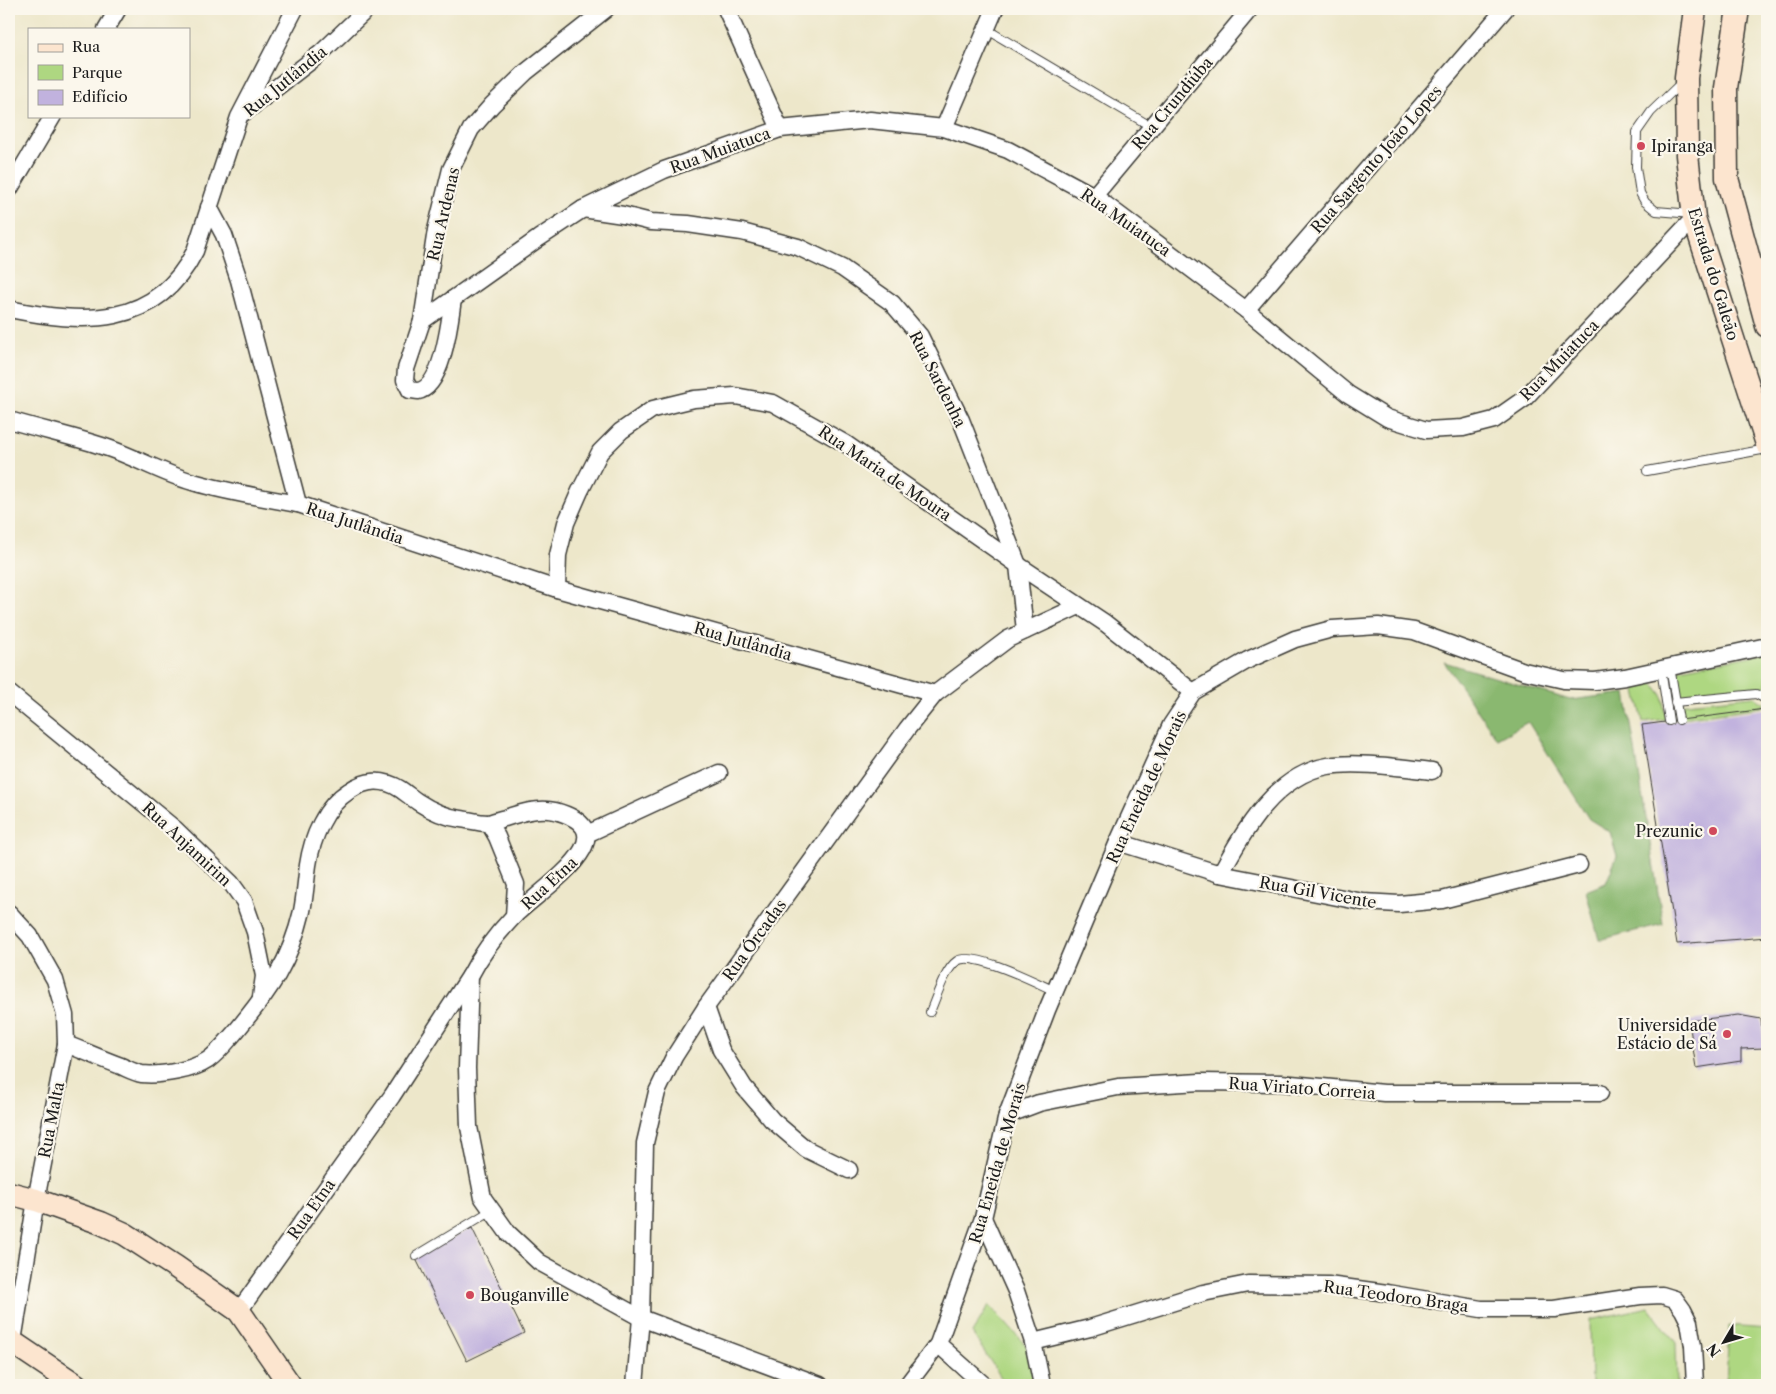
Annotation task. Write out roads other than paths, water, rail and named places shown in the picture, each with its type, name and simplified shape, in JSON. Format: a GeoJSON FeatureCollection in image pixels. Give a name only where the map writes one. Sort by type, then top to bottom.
{"type":"FeatureCollection","features":[{"type":"Feature","properties":{"kind":"main road","name":"Estrada do Galeão"},"geometry":{"type":"LineString","coordinates":[[1695,9],[1686,78],[1687,155],[1694,216],[1767,444]]}},
{"type":"Feature","properties":{"kind":"main road"},"geometry":{"type":"LineString","coordinates":[[1738,9],[1726,88],[1727,178],[1766,318]]}},
{"type":"Feature","properties":{"kind":"main road"},"geometry":{"type":"LineString","coordinates":[[9,1193],[36,1200],[125,1234],[176,1268],[238,1311],[290,1385]]}},
{"type":"Feature","properties":{"kind":"main road"},"geometry":{"type":"LineString","coordinates":[[11,1340],[76,1385]]}},
{"type":"Feature","properties":{"kind":"street"},"geometry":{"type":"LineString","coordinates":[[107,28],[118,9]]}},
{"type":"Feature","properties":{"kind":"street"},"geometry":{"type":"LineString","coordinates":[[239,117],[295,9]]}},
{"type":"Feature","properties":{"kind":"street","name":"Rua Jutlândia"},"geometry":{"type":"LineString","coordinates":[[367,9],[321,53],[239,117],[209,207],[224,235],[239,280],[298,504],[557,589],[935,694]]}},
{"type":"Feature","properties":{"kind":"street","name":"Rua Ardenas"},"geometry":{"type":"LineString","coordinates":[[453,299],[445,352],[434,378],[419,391],[410,390],[405,380],[406,369],[422,321],[436,230],[451,168],[471,129],[492,105],[526,72],[606,9]]}},
{"type":"Feature","properties":{"kind":"street"},"geometry":{"type":"LineString","coordinates":[[726,9],[780,129]]}},
{"type":"Feature","properties":{"kind":"street"},"geometry":{"type":"LineString","coordinates":[[944,128],[995,9]]}},
{"type":"Feature","properties":{"kind":"street","name":"Rua Crundiúba"},"geometry":{"type":"LineString","coordinates":[[1094,196],[1250,9]]}},
{"type":"Feature","properties":{"kind":"street","name":"Rua Sargento João Lopes"},"geometry":{"type":"LineString","coordinates":[[1246,310],[1505,9]]}},
{"type":"Feature","properties":{"kind":"street"},"geometry":{"type":"LineString","coordinates":[[9,190],[52,118]]}},
{"type":"Feature","properties":{"kind":"street","name":"Rua Muiatuca"},"geometry":{"type":"LineString","coordinates":[[422,321],[583,209],[664,170],[780,129],[870,120],[944,128],[1008,150],[1094,196],[1246,310],[1348,394],[1387,418],[1426,430],[1463,428],[1494,420],[1524,399],[1694,216]]}},
{"type":"Feature","properties":{"kind":"street"},"geometry":{"type":"LineString","coordinates":[[9,309],[55,316],[88,318],[109,317],[134,311],[163,294],[188,266],[195,251],[209,207]]}},
{"type":"Feature","properties":{"kind":"street","name":"Rua Sardenha"},"geometry":{"type":"LineString","coordinates":[[583,209],[623,215],[651,222],[688,224],[742,232],[798,247],[842,268],[892,303],[920,336],[961,420],[1018,565],[1026,631]]}},
{"type":"Feature","properties":{"kind":"street","name":"Rua Maria de Moura"},"geometry":{"type":"LineString","coordinates":[[557,589],[558,555],[566,523],[600,452],[622,431],[653,409],[694,399],[735,396],[773,403],[846,444],[1018,565],[1105,623],[1193,692]]}},
{"type":"Feature","properties":{"kind":"street"},"geometry":{"type":"LineString","coordinates":[[9,420],[56,434],[80,438],[190,482],[225,491],[298,504]]}},
{"type":"Feature","properties":{"kind":"street","name":"Rua Órcadas"},"geometry":{"type":"LineString","coordinates":[[635,1385],[641,1318],[645,1143],[657,1092],[674,1057],[706,1007],[907,729],[935,694],[1008,639],[1080,606]]}},
{"type":"Feature","properties":{"kind":"street","name":"Rua Eneida de Morais"},"geometry":{"type":"LineString","coordinates":[[907,1385],[938,1344],[983,1218],[1007,1115],[1055,991],[1118,842],[1171,725],[1193,692],[1248,660],[1295,639],[1332,628],[1378,626],[1414,632],[1524,671],[1564,680],[1595,681],[1767,646]]}},
{"type":"Feature","properties":{"kind":"street","name":"Rua Anjamirim"},"geometry":{"type":"LineString","coordinates":[[9,693],[175,829],[230,883],[244,901],[255,932],[264,976],[260,1002]]}},
{"type":"Feature","properties":{"kind":"street"},"geometry":{"type":"LineString","coordinates":[[1220,874],[1240,839],[1260,812],[1284,787],[1308,771],[1329,765],[1353,765],[1432,771]]}},
{"type":"Feature","properties":{"kind":"street"},"geometry":{"type":"LineString","coordinates":[[66,1044],[141,1074],[175,1073],[208,1060],[260,1002],[280,973],[291,948],[302,910],[309,862],[318,832],[330,808],[348,791],[366,782],[382,781],[399,788],[418,803],[451,817],[489,823],[525,812],[552,810],[576,819],[584,826],[587,834],[719,773]]}},
{"type":"Feature","properties":{"kind":"street"},"geometry":{"type":"LineString","coordinates":[[489,823],[497,837],[516,884],[514,916]]}},
{"type":"Feature","properties":{"kind":"street","name":"Rua Etna"},"geometry":{"type":"LineString","coordinates":[[238,1311],[392,1096],[470,976],[477,962],[514,916],[568,869],[585,844],[587,834]]}},
{"type":"Feature","properties":{"kind":"street","name":"Rua Gil Vicente"},"geometry":{"type":"LineString","coordinates":[[1118,842],[1220,874],[1363,902],[1399,904],[1442,900],[1578,865]]}},
{"type":"Feature","properties":{"kind":"street","name":"Rua Malta"},"geometry":{"type":"LineString","coordinates":[[9,913],[30,936],[55,980],[65,1015],[66,1044],[11,1340]]}},
{"type":"Feature","properties":{"kind":"street"},"geometry":{"type":"LineString","coordinates":[[470,976],[466,1068],[469,1127],[483,1198],[508,1233],[540,1262],[641,1318],[820,1385]]}},
{"type":"Feature","properties":{"kind":"street"},"geometry":{"type":"LineString","coordinates":[[706,1007],[722,1050],[744,1087],[772,1120],[806,1149],[849,1170]]}},
{"type":"Feature","properties":{"kind":"street","name":"Rua Viriato Correia"},"geometry":{"type":"LineString","coordinates":[[1007,1115],[1039,1103],[1118,1088],[1200,1082],[1280,1083],[1384,1093],[1600,1093]]}},
{"type":"Feature","properties":{"kind":"street"},"geometry":{"type":"LineString","coordinates":[[983,1218],[1016,1292],[1033,1342],[1042,1385]]}},
{"type":"Feature","properties":{"kind":"street","name":"Rua Teodoro Braga"},"geometry":{"type":"LineString","coordinates":[[1033,1342],[1090,1328],[1203,1293],[1248,1284],[1328,1285],[1481,1309],[1554,1309],[1640,1296],[1662,1295],[1676,1299],[1690,1322],[1695,1385]]}},
{"type":"Feature","properties":{"kind":"street"},"geometry":{"type":"LineString","coordinates":[[938,1344],[984,1385]]}},
{"type":"Feature","properties":{"kind":"lane"},"geometry":{"type":"LineString","coordinates":[[986,29],[1152,127]]}},
{"type":"Feature","properties":{"kind":"lane"},"geometry":{"type":"LineString","coordinates":[[1686,78],[1651,112],[1637,132],[1636,166],[1640,193],[1645,202],[1656,211],[1694,216]]}},
{"type":"Feature","properties":{"kind":"lane"},"geometry":{"type":"LineString","coordinates":[[1647,471],[1767,449]]}},
{"type":"Feature","properties":{"kind":"lane"},"geometry":{"type":"LineString","coordinates":[[1666,668],[1679,720]]}},
{"type":"Feature","properties":{"kind":"lane"},"geometry":{"type":"LineString","coordinates":[[1666,668],[1669,721]]}},
{"type":"Feature","properties":{"kind":"lane"},"geometry":{"type":"LineString","coordinates":[[1675,702],[1756,694],[1767,700]]}},
{"type":"Feature","properties":{"kind":"lane"},"geometry":{"type":"LineString","coordinates":[[930,1012],[947,974],[956,961],[965,958],[988,962],[1055,991]]}},
{"type":"Feature","properties":{"kind":"lane"},"geometry":{"type":"LineString","coordinates":[[416,1256],[492,1210]]}},
{"type":"Feature","properties":{"kind":"place","name":"Ipiranga"},"geometry":{"type":"Point","coordinates":[1641,146]}},
{"type":"Feature","properties":{"kind":"place","name":"Prezunic"},"geometry":{"type":"Point","coordinates":[1713,831]}},
{"type":"Feature","properties":{"kind":"place","name":"Universidade Estácio de Sá"},"geometry":{"type":"Point","coordinates":[1727,1034]}},
{"type":"Feature","properties":{"kind":"place","name":"Bouganville"},"geometry":{"type":"Point","coordinates":[470,1295]}}]}
